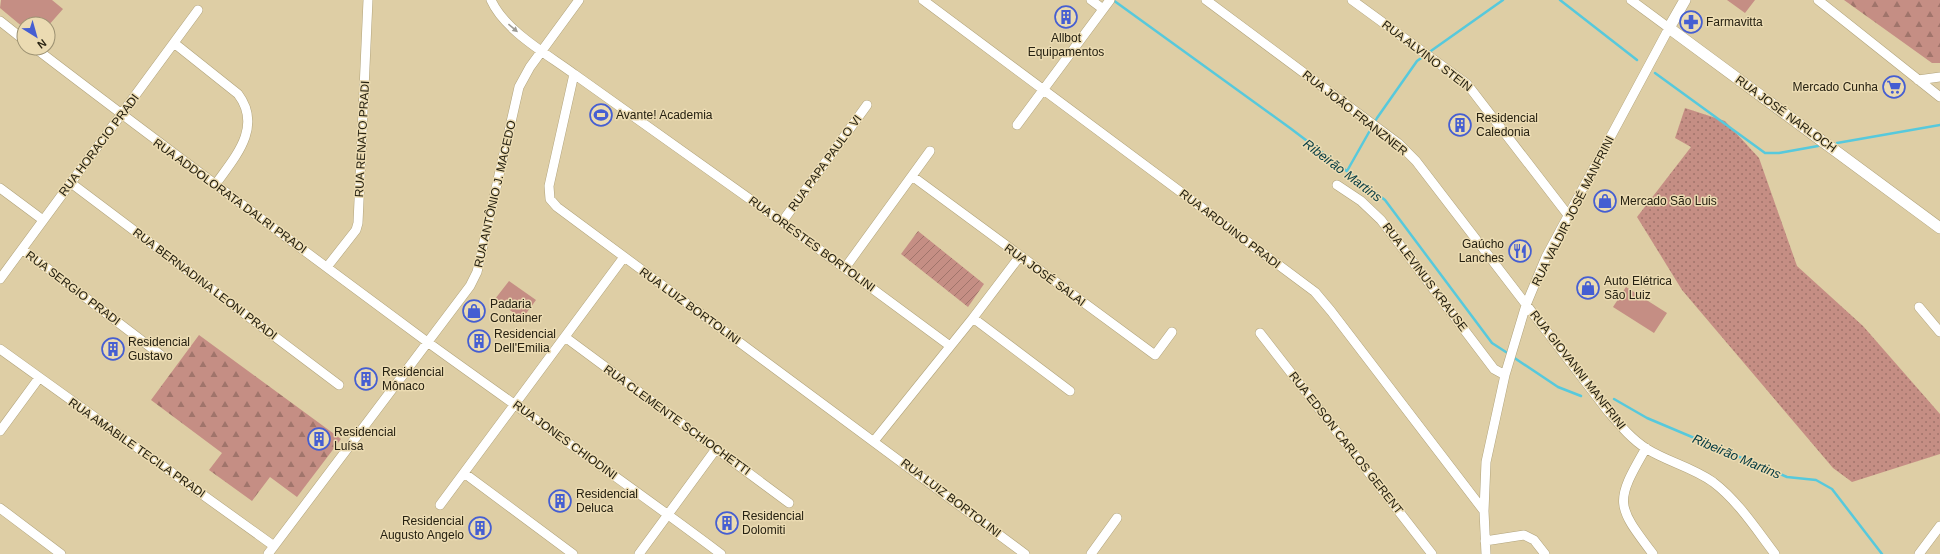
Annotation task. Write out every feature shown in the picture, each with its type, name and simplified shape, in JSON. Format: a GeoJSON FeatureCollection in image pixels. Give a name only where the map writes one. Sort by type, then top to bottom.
{"type":"FeatureCollection","features":[{"type":"Feature","properties":{"kind":"main road","name":"RUA VALDIR JOSÉ MANFRINI"},"geometry":{"type":"LineString","coordinates":[[1669,28],[1685,0]]}},
{"type":"Feature","properties":{"kind":"main road","name":"RUA JOSÉ NARLOCH"},"geometry":{"type":"LineString","coordinates":[[1669,28],[1940,228]]}},
{"type":"Feature","properties":{"kind":"street","name":"RUA RENATO PRADI"},"geometry":{"type":"LineString","coordinates":[[327,267],[356,230],[358,223],[368,0]]}},
{"type":"Feature","properties":{"kind":"street"},"geometry":{"type":"LineString","coordinates":[[491,0],[501,17],[574,74]]}},
{"type":"Feature","properties":{"kind":"street","name":"RUA ANTÔNIO J. MACEDO"},"geometry":{"type":"LineString","coordinates":[[268,554],[470,286],[478,272],[519,87],[530,67],[579,0]]}},
{"type":"Feature","properties":{"kind":"street","name":"RUA ARDUINO PRADI"},"geometry":{"type":"LineString","coordinates":[[923,0],[1315,292],[1484,511]]}},
{"type":"Feature","properties":{"kind":"street"},"geometry":{"type":"LineString","coordinates":[[1017,125],[1107,4],[1091,0]]}},
{"type":"Feature","properties":{"kind":"street","name":"RUA JOÃO FRANZNER"},"geometry":{"type":"LineString","coordinates":[[1206,0],[1398,143],[1416,161],[1526,304]]}},
{"type":"Feature","properties":{"kind":"street","name":"RUA ALVINO STEIN"},"geometry":{"type":"LineString","coordinates":[[1352,0],[1467,84],[1568,215]]}},
{"type":"Feature","properties":{"kind":"street","name":"RUA JOSÉ NARLOCH"},"geometry":{"type":"LineString","coordinates":[[1632,0],[1669,28]]}},
{"type":"Feature","properties":{"kind":"street"},"geometry":{"type":"LineString","coordinates":[[1818,0],[1940,97]]}},
{"type":"Feature","properties":{"kind":"street","name":"RUA HORACIO PRADI"},"geometry":{"type":"LineString","coordinates":[[0,279],[198,10]]}},
{"type":"Feature","properties":{"kind":"street"},"geometry":{"type":"LineString","coordinates":[[0,21],[16,34]]}},
{"type":"Feature","properties":{"kind":"street","name":"RUA VALDIR JOSÉ MANFRINI"},"geometry":{"type":"LineString","coordinates":[[1486,554],[1484,511],[1486,462],[1505,375],[1526,304],[1546,257],[1669,28]]}},
{"type":"Feature","properties":{"kind":"street"},"geometry":{"type":"LineString","coordinates":[[174,43],[238,94],[244,101],[248,113],[248,124],[244,140],[237,154],[215,185]]}},
{"type":"Feature","properties":{"kind":"street","name":"RUA ADDOLORATA DALRI PRADI"},"geometry":{"type":"LineString","coordinates":[[45,56],[215,185],[428,342]]}},
{"type":"Feature","properties":{"kind":"street","name":"RUA ORESTES BORTOLINI"},"geometry":{"type":"LineString","coordinates":[[574,74],[782,222],[950,346]]}},
{"type":"Feature","properties":{"kind":"street","name":"RUA LUIZ BORTOLINI"},"geometry":{"type":"LineString","coordinates":[[574,74],[549,186],[550,199],[556,207],[1026,554]]}},
{"type":"Feature","properties":{"kind":"street"},"geometry":{"type":"LineString","coordinates":[[1918,80],[1940,77]]}},
{"type":"Feature","properties":{"kind":"street","name":"RUA PAPA PAULO VI"},"geometry":{"type":"LineString","coordinates":[[782,222],[867,105]]}},
{"type":"Feature","properties":{"kind":"street"},"geometry":{"type":"LineString","coordinates":[[845,268],[930,151]]}},
{"type":"Feature","properties":{"kind":"street","name":"RUA JOSÉ SALAI"},"geometry":{"type":"LineString","coordinates":[[912,176],[1155,355],[1172,332]]}},
{"type":"Feature","properties":{"kind":"street","name":"RUA BERNADINA LEONI PRADI"},"geometry":{"type":"LineString","coordinates":[[71,183],[339,385]]}},
{"type":"Feature","properties":{"kind":"street","name":"RUA LEVINUS KRAUSE"},"geometry":{"type":"LineString","coordinates":[[1337,185],[1361,201],[1381,220],[1494,369],[1505,375]]}},
{"type":"Feature","properties":{"kind":"street"},"geometry":{"type":"LineString","coordinates":[[0,188],[43,220]]}},
{"type":"Feature","properties":{"kind":"street","name":"RUA SERGIO PRADI"},"geometry":{"type":"LineString","coordinates":[[22,249],[162,356]]}},
{"type":"Feature","properties":{"kind":"street"},"geometry":{"type":"LineString","coordinates":[[874,441],[974,318],[1020,256]]}},
{"type":"Feature","properties":{"kind":"street"},"geometry":{"type":"LineString","coordinates":[[440,505],[624,257]]}},
{"type":"Feature","properties":{"kind":"street","name":"RUA GIOVANNI MANFRINI"},"geometry":{"type":"LineString","coordinates":[[1526,304],[1607,410],[1633,438],[1646,448],[1699,474],[1723,491],[1735,503],[1775,554]]}},
{"type":"Feature","properties":{"kind":"street"},"geometry":{"type":"LineString","coordinates":[[1919,307],[1940,332]]}},
{"type":"Feature","properties":{"kind":"street"},"geometry":{"type":"LineString","coordinates":[[974,318],[1070,391]]}},
{"type":"Feature","properties":{"kind":"street","name":"RUA EDSON CARLOS GERENT"},"geometry":{"type":"LineString","coordinates":[[1260,333],[1432,554]]}},
{"type":"Feature","properties":{"kind":"street","name":"RUA CLEMENTE SCHIOCHETTI"},"geometry":{"type":"LineString","coordinates":[[565,337],[789,502]]}},
{"type":"Feature","properties":{"kind":"street","name":"RUA JONES CHIODINI"},"geometry":{"type":"LineString","coordinates":[[428,342],[515,403],[721,554]]}},
{"type":"Feature","properties":{"kind":"street","name":"RUA AMABILE TECILA PRADI"},"geometry":{"type":"LineString","coordinates":[[0,349],[274,546]]}},
{"type":"Feature","properties":{"kind":"street"},"geometry":{"type":"LineString","coordinates":[[0,431],[39,378]]}},
{"type":"Feature","properties":{"kind":"street"},"geometry":{"type":"LineString","coordinates":[[1646,448],[1626,485],[1623,506],[1627,518],[1653,554]]}},
{"type":"Feature","properties":{"kind":"street"},"geometry":{"type":"LineString","coordinates":[[639,554],[716,449]]}},
{"type":"Feature","properties":{"kind":"street"},"geometry":{"type":"LineString","coordinates":[[464,473],[572,554]]}},
{"type":"Feature","properties":{"kind":"street"},"geometry":{"type":"LineString","coordinates":[[0,508],[61,554]]}},
{"type":"Feature","properties":{"kind":"street"},"geometry":{"type":"LineString","coordinates":[[1091,554],[1116,518]]}},
{"type":"Feature","properties":{"kind":"street"},"geometry":{"type":"LineString","coordinates":[[1919,554],[1940,526]]}},
{"type":"Feature","properties":{"kind":"street"},"geometry":{"type":"LineString","coordinates":[[1485,541],[1524,535],[1534,540],[1544,554]]}},
{"type":"Feature","properties":{"kind":"green space"},"geometry":{"type":"Polygon","coordinates":[[[1,0],[52,0],[63,9],[56,17],[16,16],[16,21],[0,8],[1,0]]]}},
{"type":"Feature","properties":{"kind":"green space"},"geometry":{"type":"Polygon","coordinates":[[[1727,0],[1755,0],[1745,13],[1727,0]]]}},
{"type":"Feature","properties":{"kind":"green space"},"geometry":{"type":"Polygon","coordinates":[[[1844,0],[1940,0],[1940,63],[1932,63],[1844,0]]]}},
{"type":"Feature","properties":{"kind":"green space"},"geometry":{"type":"Polygon","coordinates":[[[1685,108],[1725,121],[1759,158],[1797,266],[1863,326],[1940,414],[1940,454],[1852,482],[1833,468],[1682,290],[1637,217],[1691,147],[1675,138],[1685,108]]]}},
{"type":"Feature","properties":{"kind":"green space"},"geometry":{"type":"Polygon","coordinates":[[[918,231],[984,284],[968,307],[901,254],[918,231]]]}},
{"type":"Feature","properties":{"kind":"green space"},"geometry":{"type":"Polygon","coordinates":[[[509,281],[536,300],[522,319],[495,299],[509,281]]]}},
{"type":"Feature","properties":{"kind":"green space"},"geometry":{"type":"Polygon","coordinates":[[[1626,287],[1667,313],[1654,333],[1613,307],[1626,287]]]}},
{"type":"Feature","properties":{"kind":"green space"},"geometry":{"type":"Polygon","coordinates":[[[199,335],[341,439],[297,497],[270,477],[252,501],[209,470],[222,453],[151,400],[199,335]]]}},
{"type":"Feature","properties":{"kind":"waterway","name":"Ribeirão Martins"},"geometry":{"type":"LineString","coordinates":[[1113,0],[1290,128],[1385,200],[1492,343],[1509,354]]}},
{"type":"Feature","properties":{"kind":"waterway"},"geometry":{"type":"LineString","coordinates":[[1428,53],[1503,0]]}},
{"type":"Feature","properties":{"kind":"waterway"},"geometry":{"type":"LineString","coordinates":[[1560,0],[1637,60]]}},
{"type":"Feature","properties":{"kind":"waterway"},"geometry":{"type":"LineString","coordinates":[[1347,171],[1377,118],[1417,61],[1424,56]]}},
{"type":"Feature","properties":{"kind":"waterway"},"geometry":{"type":"LineString","coordinates":[[1655,73],[1765,153],[1779,153],[1818,146]]}},
{"type":"Feature","properties":{"kind":"waterway"},"geometry":{"type":"LineString","coordinates":[[1837,143],[1940,125]]}},
{"type":"Feature","properties":{"kind":"waterway","name":"Ribeirão Martins"},"geometry":{"type":"LineString","coordinates":[[1513,357],[1558,387],[1581,396]]}},
{"type":"Feature","properties":{"kind":"waterway","name":"Ribeirão Martins"},"geometry":{"type":"LineString","coordinates":[[1614,399],[1647,418],[1787,477],[1816,480],[1832,489],[1882,554]]}},
{"type":"Feature","properties":{"kind":"place","name":"Allbot Equipamentos"},"geometry":{"type":"Point","coordinates":[1066,17]}},
{"type":"Feature","properties":{"kind":"place","name":"Farmavitta"},"geometry":{"type":"Point","coordinates":[1691,22]}},
{"type":"Feature","properties":{"kind":"place","name":"Mercado Cunha"},"geometry":{"type":"Point","coordinates":[1894,87]}},
{"type":"Feature","properties":{"kind":"place","name":"Avante! Academia"},"geometry":{"type":"Point","coordinates":[601,115]}},
{"type":"Feature","properties":{"kind":"place","name":"Residencial Caledonia"},"geometry":{"type":"Point","coordinates":[1460,125]}},
{"type":"Feature","properties":{"kind":"place","name":"Mercado São Luis"},"geometry":{"type":"Point","coordinates":[1605,201]}},
{"type":"Feature","properties":{"kind":"place","name":"Gaúcho Lanches"},"geometry":{"type":"Point","coordinates":[1520,251]}},
{"type":"Feature","properties":{"kind":"place","name":"Auto Elétrica São Luiz"},"geometry":{"type":"Point","coordinates":[1588,288]}},
{"type":"Feature","properties":{"kind":"place","name":"Padaria Container"},"geometry":{"type":"Point","coordinates":[474,311]}},
{"type":"Feature","properties":{"kind":"place","name":"Residencial Dell'Emilia"},"geometry":{"type":"Point","coordinates":[479,341]}},
{"type":"Feature","properties":{"kind":"place","name":"Residencial Gustavo"},"geometry":{"type":"Point","coordinates":[113,349]}},
{"type":"Feature","properties":{"kind":"place","name":"Residencial Mônaco"},"geometry":{"type":"Point","coordinates":[366,379]}},
{"type":"Feature","properties":{"kind":"place","name":"Residencial Luísa"},"geometry":{"type":"Point","coordinates":[319,439]}},
{"type":"Feature","properties":{"kind":"place","name":"Residencial Deluca"},"geometry":{"type":"Point","coordinates":[560,501]}},
{"type":"Feature","properties":{"kind":"place","name":"Residencial Dolomiti"},"geometry":{"type":"Point","coordinates":[727,523]}},
{"type":"Feature","properties":{"kind":"place","name":"Residencial Augusto Angelo"},"geometry":{"type":"Point","coordinates":[480,528]}}]}
